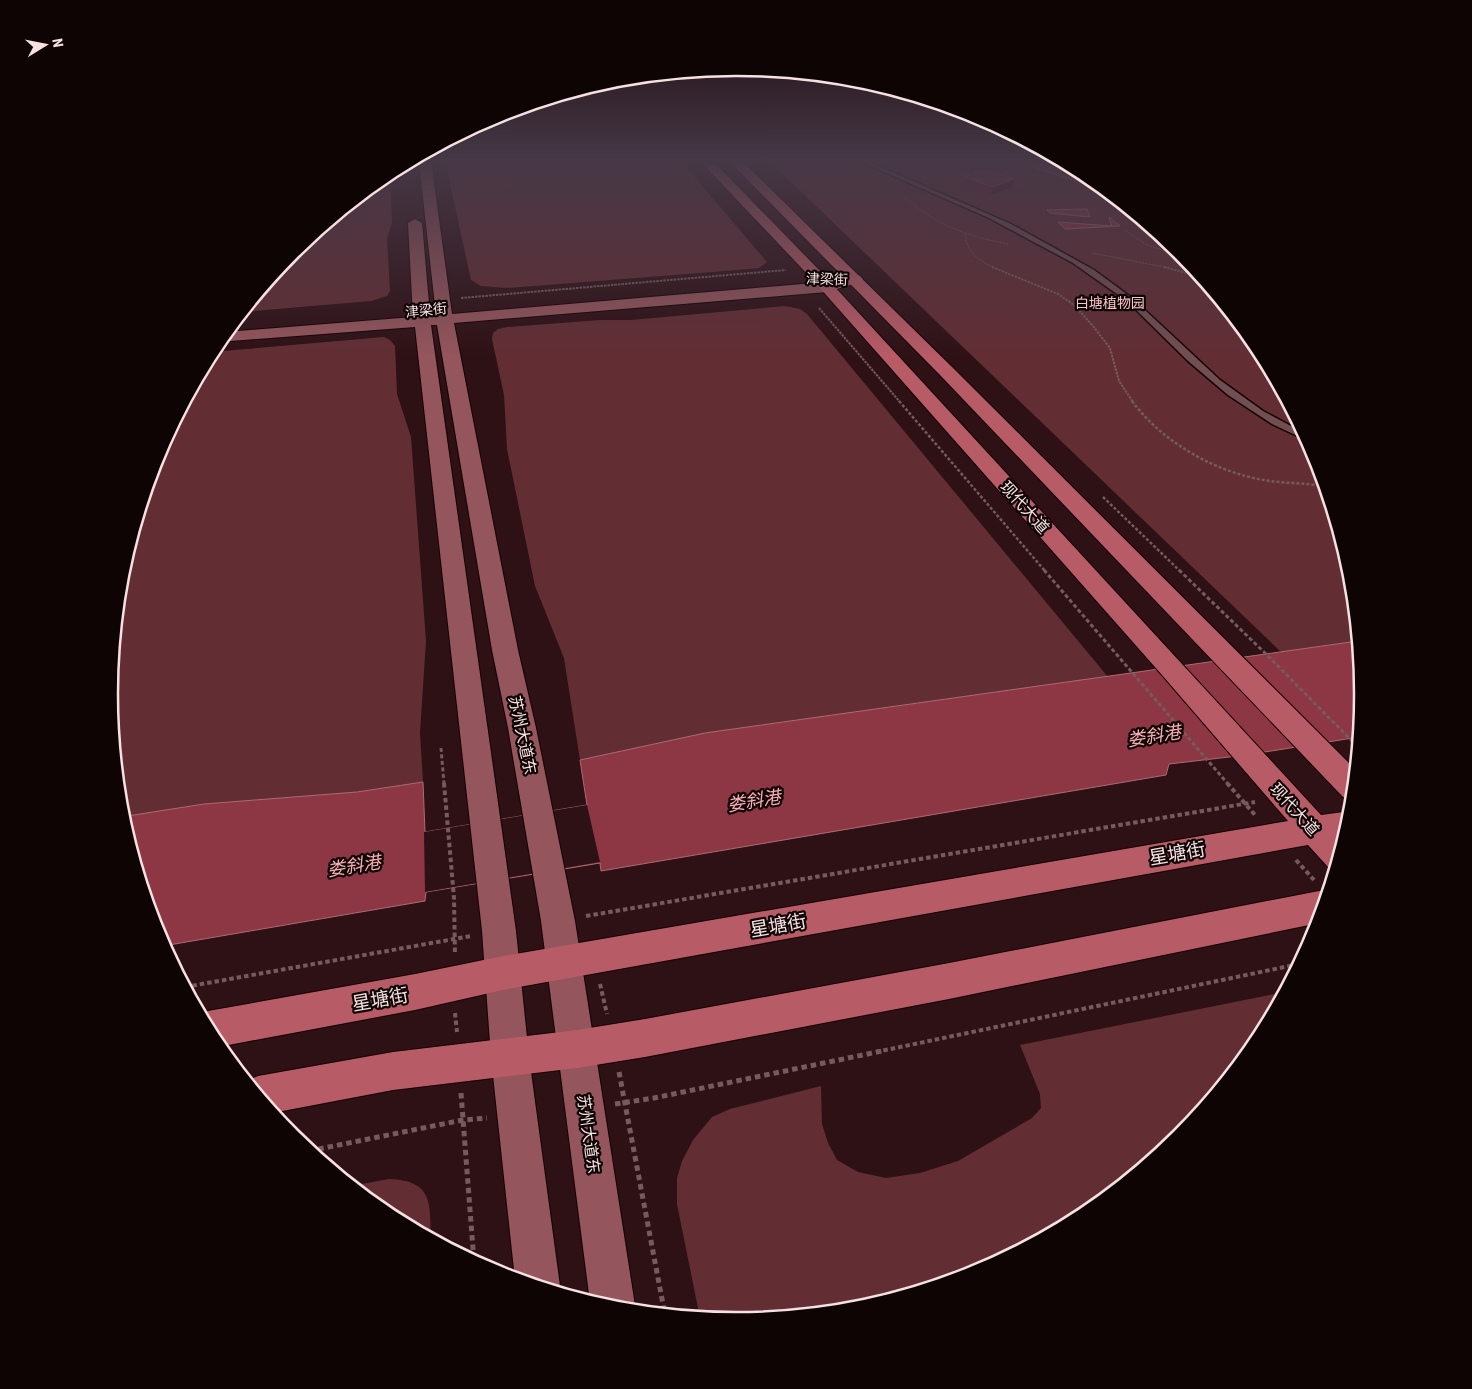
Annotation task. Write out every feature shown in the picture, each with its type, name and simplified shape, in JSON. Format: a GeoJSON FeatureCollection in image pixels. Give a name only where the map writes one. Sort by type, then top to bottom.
{"type":"FeatureCollection","features":[{"type":"Feature","properties":{"kind":"main road","name":"苏州大道东"},"geometry":{"type":"LineString","coordinates":[[417,226],[539,813],[549,871],[576,915],[579,960],[595,1046],[585,1108],[613,1300]]}},
{"type":"Feature","properties":{"kind":"main road","name":"苏州大道东"},"geometry":{"type":"LineString","coordinates":[[423,226],[434,312],[491,881],[503,973],[510,1057],[537,1280]]}},
{"type":"Feature","properties":{"kind":"main road","name":"现代大道"},"geometry":{"type":"LineString","coordinates":[[760,226],[806,280],[1171,668],[1334,852]]}},
{"type":"Feature","properties":{"kind":"main road"},"geometry":{"type":"LineString","coordinates":[[801,226],[1348,782]]}},
{"type":"Feature","properties":{"kind":"main road","name":"津梁街"},"geometry":{"type":"LineString","coordinates":[[239,327],[806,280],[855,279]]}},
{"type":"Feature","properties":{"kind":"main road","name":"津梁街"},"geometry":{"type":"LineString","coordinates":[[232,337],[434,312]]}},
{"type":"Feature","properties":{"kind":"main road","name":"星塘街"},"geometry":{"type":"LineString","coordinates":[[216,1029],[415,992],[503,973],[1340,826]]}},
{"type":"Feature","properties":{"kind":"main road"},"geometry":{"type":"LineString","coordinates":[[265,1095],[393,1071],[595,1046],[949,981],[1316,908]]}},
{"type":"Feature","properties":{"kind":"lane"},"geometry":{"type":"LineString","coordinates":[[1009,226],[1083,266],[1139,307],[1187,355],[1224,387],[1258,412],[1295,432]]}},
{"type":"Feature","properties":{"kind":"path"},"geometry":{"type":"LineString","coordinates":[[1125,230],[1143,243],[1167,251]]}},
{"type":"Feature","properties":{"kind":"path"},"geometry":{"type":"LineString","coordinates":[[965,234],[966,245],[980,260],[1011,276],[1056,292],[1075,306],[1110,349],[1115,360],[1118,379],[1127,394],[1155,426],[1174,440],[1208,460],[1246,476],[1317,485]]}},
{"type":"Feature","properties":{"kind":"path"},"geometry":{"type":"LineString","coordinates":[[784,265],[806,280],[823,313],[1206,760]]}},
{"type":"Feature","properties":{"kind":"path"},"geometry":{"type":"LineString","coordinates":[[434,312],[806,280]]}},
{"type":"Feature","properties":{"kind":"path"},"geometry":{"type":"LineString","coordinates":[[1266,654],[1352,741]]}},
{"type":"Feature","properties":{"kind":"path"},"geometry":{"type":"LineString","coordinates":[[441,748],[453,887]]}},
{"type":"Feature","properties":{"kind":"path"},"geometry":{"type":"LineString","coordinates":[[664,1308],[624,1103],[595,1046],[579,960],[576,915],[1284,798]]}},
{"type":"Feature","properties":{"kind":"path"},"geometry":{"type":"LineString","coordinates":[[191,986],[498,931]]}},
{"type":"Feature","properties":{"kind":"path"},"geometry":{"type":"LineString","coordinates":[[585,1108],[624,1103],[1291,966]]}},
{"type":"Feature","properties":{"kind":"path"},"geometry":{"type":"LineString","coordinates":[[318,1149],[463,1120],[517,1115]]}},
{"type":"Feature","properties":{"kind":"green space"},"geometry":{"type":"Polygon","coordinates":[[[333,226],[391,226],[387,239],[390,291],[387,296],[371,301],[251,311],[299,257],[333,226]]]}},
{"type":"Feature","properties":{"kind":"green space"},"geometry":{"type":"Polygon","coordinates":[[[459,226],[736,226],[767,262],[759,268],[507,288],[481,286],[471,280],[459,226]]]}},
{"type":"Feature","properties":{"kind":"green space","name":"白塘植物园"},"geometry":{"type":"Polygon","coordinates":[[[837,226],[1139,226],[1173,257],[1226,318],[1250,351],[1271,385],[1307,458],[1333,534],[1349,614],[1352,642],[1281,652],[837,226]]]}},
{"type":"Feature","properties":{"kind":"green space"},"geometry":{"type":"Polygon","coordinates":[[[785,306],[800,309],[807,314],[1108,677],[705,733],[580,760],[564,658],[535,586],[507,449],[504,395],[492,339],[493,333],[498,329],[507,327],[600,320],[631,320],[785,306]]]}},
{"type":"Feature","properties":{"kind":"green space"},"geometry":{"type":"Polygon","coordinates":[[[384,337],[395,346],[397,394],[411,437],[426,641],[420,733],[423,782],[357,792],[204,804],[130,816],[123,775],[119,735],[118,694],[123,614],[130,574],[139,534],[165,458],[201,385],[222,351],[384,337]]]}},
{"type":"Feature","properties":{"kind":"green space"},"geometry":{"type":"Polygon","coordinates":[[[1276,994],[1250,1038],[1226,1071],[1173,1132],[1112,1185],[1079,1209],[1045,1230],[973,1266],[896,1292],[857,1301],[776,1311],[736,1313],[699,1311],[677,1204],[677,1178],[682,1161],[693,1140],[712,1117],[730,1109],[821,1086],[822,1124],[828,1143],[837,1160],[858,1172],[886,1178],[920,1173],[958,1161],[1032,1118],[1041,1108],[1040,1094],[1020,1045],[1276,994]]]}},
{"type":"Feature","properties":{"kind":"green space"},"geometry":{"type":"Polygon","coordinates":[[[389,1179],[414,1184],[421,1189],[429,1204],[431,1232],[393,1209],[359,1184],[389,1179]]]}},
{"type":"Feature","properties":{"kind":"water"},"geometry":{"type":"Polygon","coordinates":[[[1062,226],[1110,226],[1120,226],[1065,229],[1062,226]]]}},
{"type":"Feature","properties":{"kind":"water","name":"娄斜港"},"geometry":{"type":"Polygon","coordinates":[[[1352,642],[1354,694],[1353,738],[1246,755],[1169,764],[1166,775],[601,871],[600,863],[426,892],[425,901],[171,945],[151,893],[139,855],[130,816],[204,804],[357,792],[423,782],[425,832],[587,805],[580,760],[705,733],[1352,642]]]}},
{"type":"Feature","properties":{"kind":"pier"},"geometry":{"type":"Polygon","coordinates":[[[587,805],[600,862],[425,892],[424,832],[587,805]]]}}]}
